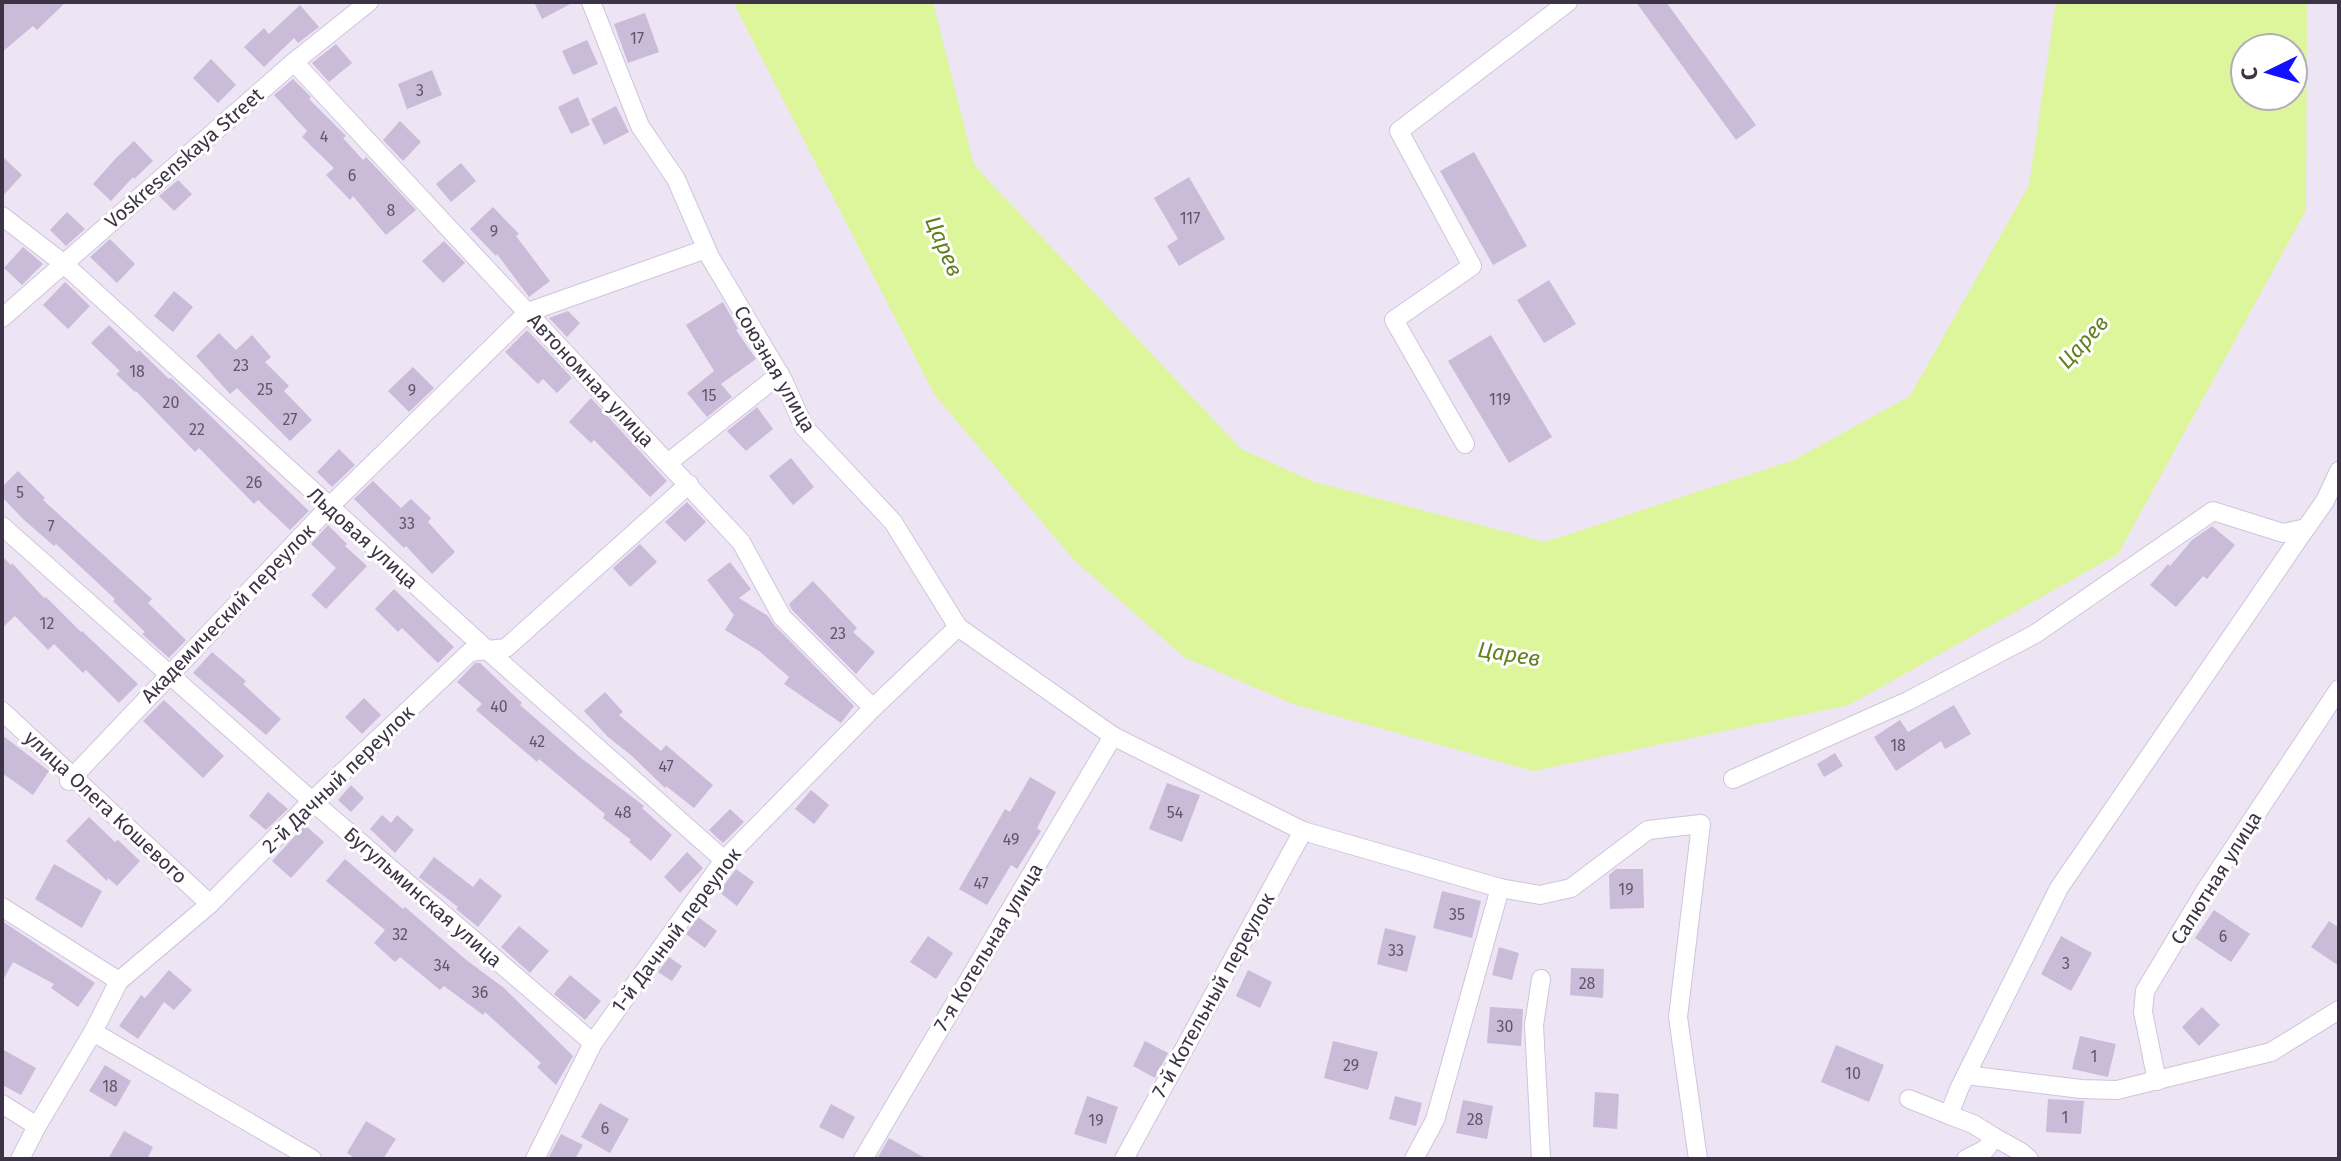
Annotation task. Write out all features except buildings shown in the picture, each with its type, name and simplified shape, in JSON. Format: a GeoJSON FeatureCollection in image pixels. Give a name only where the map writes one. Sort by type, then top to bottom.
{"type":"FeatureCollection","features":[{"type":"Feature","properties":{"kind":"street","name":"Voskresenskaya Street"},"geometry":{"type":"LineString","coordinates":[[2,318],[294,62],[369,2]]}},
{"type":"Feature","properties":{"kind":"street","name":"Союзная улица"},"geometry":{"type":"LineString","coordinates":[[591,2],[640,126],[676,179],[706,249],[780,374],[804,427],[893,522],[958,627],[1113,736],[1303,831],[1500,888],[1540,895],[1571,888],[1648,830],[1701,824],[1678,1017],[1698,1159]]}},
{"type":"Feature","properties":{"kind":"street"},"geometry":{"type":"LineString","coordinates":[[1465,444],[1394,320],[1472,266],[1399,131],[1568,2]]}},
{"type":"Feature","properties":{"kind":"street","name":"Автономная улица"},"geometry":{"type":"LineString","coordinates":[[294,62],[741,542],[782,617],[873,708]]}},
{"type":"Feature","properties":{"kind":"street","name":"Льдовая улица"},"geometry":{"type":"LineString","coordinates":[[2,216],[64,264],[486,649],[724,860]]}},
{"type":"Feature","properties":{"kind":"street","name":"Академический переулок"},"geometry":{"type":"LineString","coordinates":[[71,778],[329,507],[528,312],[706,249]]}},
{"type":"Feature","properties":{"kind":"street"},"geometry":{"type":"LineString","coordinates":[[669,462],[780,374]]}},
{"type":"Feature","properties":{"kind":"street"},"geometry":{"type":"LineString","coordinates":[[1949,1115],[2059,888],[2306,528],[2332,506],[2339,471]]}},
{"type":"Feature","properties":{"kind":"street","name":"2-й Дачный переулок"},"geometry":{"type":"LineString","coordinates":[[20,1159],[119,981],[210,904],[312,801],[470,652],[506,648],[689,484]]}},
{"type":"Feature","properties":{"kind":"street"},"geometry":{"type":"LineString","coordinates":[[1733,779],[1908,701],[2035,634],[2213,511],[2283,533],[2306,528]]}},
{"type":"Feature","properties":{"kind":"street","name":"Бугульминская улица"},"geometry":{"type":"LineString","coordinates":[[2,526],[312,801],[593,1043]]}},
{"type":"Feature","properties":{"kind":"street","name":"1-й Дачный переулок"},"geometry":{"type":"LineString","coordinates":[[535,1159],[593,1043],[724,860],[873,708],[958,627]]}},
{"type":"Feature","properties":{"kind":"street","name":"Салютная улица"},"geometry":{"type":"LineString","coordinates":[[2157,1081],[2143,1012],[2145,991],[2207,888],[2339,689]]}},
{"type":"Feature","properties":{"kind":"street","name":"улица Олега Кошевого"},"geometry":{"type":"LineString","coordinates":[[2,711],[210,904]]}},
{"type":"Feature","properties":{"kind":"street","name":"7-я Котельная улица"},"geometry":{"type":"LineString","coordinates":[[863,1159],[1113,736]]}},
{"type":"Feature","properties":{"kind":"street","name":"7-й Котельный переулок"},"geometry":{"type":"LineString","coordinates":[[1124,1159],[1303,831]]}},
{"type":"Feature","properties":{"kind":"street"},"geometry":{"type":"LineString","coordinates":[[1414,1159],[1435,1120],[1500,888]]}},
{"type":"Feature","properties":{"kind":"street"},"geometry":{"type":"LineString","coordinates":[[2,907],[119,981]]}},
{"type":"Feature","properties":{"kind":"street"},"geometry":{"type":"LineString","coordinates":[[1541,979],[1534,1025],[1541,1159]]}},
{"type":"Feature","properties":{"kind":"street"},"geometry":{"type":"LineString","coordinates":[[1966,1075],[2081,1089],[2117,1090],[2271,1052],[2339,1010]]}},
{"type":"Feature","properties":{"kind":"street"},"geometry":{"type":"LineString","coordinates":[[93,1032],[312,1159]]}},
{"type":"Feature","properties":{"kind":"street"},"geometry":{"type":"LineString","coordinates":[[1909,1099],[1973,1124],[2029,1159]]}},
{"type":"Feature","properties":{"kind":"street"},"geometry":{"type":"LineString","coordinates":[[2,1104],[37,1126]]}},
{"type":"Feature","properties":{"kind":"street"},"geometry":{"type":"LineString","coordinates":[[1966,1159],[1986,1149],[1994,1137]]}},
{"type":"Feature","properties":{"kind":"water","name":"Царев"},"geometry":{"type":"Polygon","coordinates":[[[733,2],[933,2],[974,165],[1241,449],[1314,482],[1545,542],[1794,460],[1910,396],[2029,185],[2056,2],[2307,2],[2307,32],[2229,32],[2229,112],[2306,112],[2306,210],[2118,554],[1849,705],[1533,771],[1293,704],[1184,657],[1073,559],[934,394],[733,2]]]}}]}
